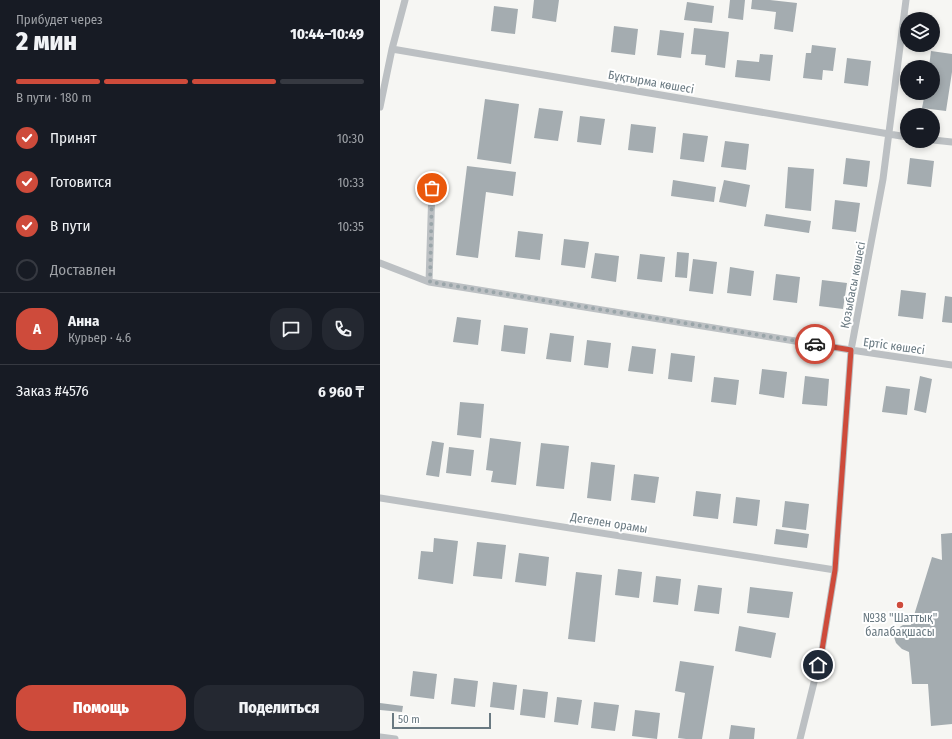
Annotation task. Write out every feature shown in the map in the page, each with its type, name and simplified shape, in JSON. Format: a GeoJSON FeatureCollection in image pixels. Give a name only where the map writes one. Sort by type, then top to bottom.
{"type":"FeatureCollection","features":[{"type":"Feature","properties":{"kind":"street"},"geometry":{"type":"LineString","coordinates":[[380,107],[404,0]]}},
{"type":"Feature","properties":{"kind":"street","name":"Қозыбасы көшесі"},"geometry":{"type":"LineString","coordinates":[[800,739],[822,650],[835,570],[851,350],[883,179],[906,0]]}},
{"type":"Feature","properties":{"kind":"street","name":"Бұқтырма көшесі"},"geometry":{"type":"LineString","coordinates":[[392,49],[900,136]]}},
{"type":"Feature","properties":{"kind":"street"},"geometry":{"type":"LineString","coordinates":[[940,141],[952,142]]}},
{"type":"Feature","properties":{"kind":"street"},"geometry":{"type":"LineString","coordinates":[[430,282],[432,188]]}},
{"type":"Feature","properties":{"kind":"street","name":"Ертіс көшесі"},"geometry":{"type":"LineString","coordinates":[[380,263],[430,282],[952,365]]}},
{"type":"Feature","properties":{"kind":"street","name":"Дегелен орамы"},"geometry":{"type":"LineString","coordinates":[[380,498],[835,570]]}},
{"type":"Feature","properties":{"kind":"street"},"geometry":{"type":"LineString","coordinates":[[380,737],[395,739]]}},
{"type":"Feature","properties":{"kind":"building"},"geometry":{"type":"Polygon","coordinates":[[[534,0],[559,0],[556,22],[532,18],[534,0]]]}},
{"type":"Feature","properties":{"kind":"building"},"geometry":{"type":"Polygon","coordinates":[[[730,0],[745,0],[743,20],[728,18],[730,0]]]}},
{"type":"Feature","properties":{"kind":"building"},"geometry":{"type":"Polygon","coordinates":[[[752,0],[797,3],[793,32],[774,29],[776,12],[751,9],[752,0]]]}},
{"type":"Feature","properties":{"kind":"building"},"geometry":{"type":"Polygon","coordinates":[[[687,2],[714,6],[712,23],[684,20],[687,2]]]}},
{"type":"Feature","properties":{"kind":"building"},"geometry":{"type":"Polygon","coordinates":[[[494,6],[518,9],[515,34],[491,31],[494,6]]]}},
{"type":"Feature","properties":{"kind":"building"},"geometry":{"type":"Polygon","coordinates":[[[614,26],[638,29],[635,55],[611,52],[614,26]]]}},
{"type":"Feature","properties":{"kind":"building"},"geometry":{"type":"Polygon","coordinates":[[[694,28],[729,32],[725,68],[705,65],[706,55],[691,54],[694,28]]]}},
{"type":"Feature","properties":{"kind":"building"},"geometry":{"type":"Polygon","coordinates":[[[660,30],[684,33],[681,58],[657,55],[660,30]]]}},
{"type":"Feature","properties":{"kind":"building"},"geometry":{"type":"Polygon","coordinates":[[[812,45],[836,48],[833,71],[823,70],[822,80],[803,78],[806,53],[811,53],[812,45]]]}},
{"type":"Feature","properties":{"kind":"building"},"geometry":{"type":"Polygon","coordinates":[[[931,52],[952,54],[952,72],[946,111],[940,110],[940,108],[922,108],[924,100],[940,100],[940,60],[930,60],[931,52]]]}},
{"type":"Feature","properties":{"kind":"building"},"geometry":{"type":"Polygon","coordinates":[[[760,54],[773,55],[770,81],[735,77],[737,60],[759,62],[760,54]]]}},
{"type":"Feature","properties":{"kind":"building"},"geometry":{"type":"Polygon","coordinates":[[[847,58],[871,61],[868,86],[844,83],[847,58]]]}},
{"type":"Feature","properties":{"kind":"building"},"geometry":{"type":"Polygon","coordinates":[[[485,99],[519,104],[511,164],[477,159],[485,99]]]}},
{"type":"Feature","properties":{"kind":"building"},"geometry":{"type":"Polygon","coordinates":[[[539,108],[563,111],[558,141],[534,138],[539,108]]]}},
{"type":"Feature","properties":{"kind":"building"},"geometry":{"type":"Polygon","coordinates":[[[580,116],[605,119],[601,145],[577,142],[580,116]]]}},
{"type":"Feature","properties":{"kind":"building"},"geometry":{"type":"Polygon","coordinates":[[[631,124],[656,127],[653,153],[628,150],[631,124]]]}},
{"type":"Feature","properties":{"kind":"building"},"geometry":{"type":"Polygon","coordinates":[[[683,133],[708,136],[704,162],[680,159],[683,133]]]}},
{"type":"Feature","properties":{"kind":"building"},"geometry":{"type":"Polygon","coordinates":[[[725,141],[749,144],[746,170],[721,167],[725,141]]]}},
{"type":"Feature","properties":{"kind":"building"},"geometry":{"type":"Polygon","coordinates":[[[846,158],[870,161],[867,187],[843,184],[846,158]]]}},
{"type":"Feature","properties":{"kind":"building"},"geometry":{"type":"Polygon","coordinates":[[[910,158],[934,161],[931,187],[907,184],[910,158]]]}},
{"type":"Feature","properties":{"kind":"building"},"geometry":{"type":"Polygon","coordinates":[[[467,166],[516,172],[513,196],[486,192],[478,258],[456,255],[467,166]]]}},
{"type":"Feature","properties":{"kind":"building"},"geometry":{"type":"Polygon","coordinates":[[[788,167],[814,169],[811,211],[785,208],[788,167]]]}},
{"type":"Feature","properties":{"kind":"building"},"geometry":{"type":"Polygon","coordinates":[[[673,180],[716,187],[714,202],[671,196],[673,180]]]}},
{"type":"Feature","properties":{"kind":"building"},"geometry":{"type":"Polygon","coordinates":[[[724,180],[750,185],[746,207],[719,202],[724,180]]]}},
{"type":"Feature","properties":{"kind":"building"},"geometry":{"type":"Polygon","coordinates":[[[835,200],[860,203],[856,232],[832,229],[835,200]]]}},
{"type":"Feature","properties":{"kind":"building"},"geometry":{"type":"Polygon","coordinates":[[[766,214],[811,221],[809,233],[764,226],[766,214]]]}},
{"type":"Feature","properties":{"kind":"building"},"geometry":{"type":"Polygon","coordinates":[[[518,231],[543,234],[540,260],[515,257],[518,231]]]}},
{"type":"Feature","properties":{"kind":"building"},"geometry":{"type":"Polygon","coordinates":[[[564,239],[589,242],[585,268],[561,265],[564,239]]]}},
{"type":"Feature","properties":{"kind":"building"},"geometry":{"type":"Polygon","coordinates":[[[677,252],[689,253],[687,278],[675,277],[677,252]]]}},
{"type":"Feature","properties":{"kind":"building"},"geometry":{"type":"Polygon","coordinates":[[[595,253],[619,256],[616,282],[591,278],[595,253]]]}},
{"type":"Feature","properties":{"kind":"building"},"geometry":{"type":"Polygon","coordinates":[[[640,254],[665,257],[662,282],[637,279],[640,254]]]}},
{"type":"Feature","properties":{"kind":"building"},"geometry":{"type":"Polygon","coordinates":[[[693,259],[717,262],[713,294],[689,291],[693,259]]]}},
{"type":"Feature","properties":{"kind":"building"},"geometry":{"type":"Polygon","coordinates":[[[730,267],[754,271],[751,296],[727,293],[730,267]]]}},
{"type":"Feature","properties":{"kind":"building"},"geometry":{"type":"Polygon","coordinates":[[[776,274],[800,277],[797,303],[773,300],[776,274]]]}},
{"type":"Feature","properties":{"kind":"building"},"geometry":{"type":"Polygon","coordinates":[[[822,280],[847,283],[843,309],[819,306],[822,280]]]}},
{"type":"Feature","properties":{"kind":"building"},"geometry":{"type":"Polygon","coordinates":[[[901,290],[926,293],[923,319],[898,316],[901,290]]]}},
{"type":"Feature","properties":{"kind":"building"},"geometry":{"type":"Polygon","coordinates":[[[945,296],[952,297],[952,323],[942,322],[945,296]]]}},
{"type":"Feature","properties":{"kind":"building"},"geometry":{"type":"Polygon","coordinates":[[[457,317],[481,320],[478,345],[453,342],[457,317]]]}},
{"type":"Feature","properties":{"kind":"building"},"geometry":{"type":"Polygon","coordinates":[[[504,325],[528,328],[525,354],[501,351],[504,325]]]}},
{"type":"Feature","properties":{"kind":"building"},"geometry":{"type":"Polygon","coordinates":[[[550,333],[574,336],[571,362],[546,359],[550,333]]]}},
{"type":"Feature","properties":{"kind":"building"},"geometry":{"type":"Polygon","coordinates":[[[587,340],[611,343],[608,368],[584,365],[587,340]]]}},
{"type":"Feature","properties":{"kind":"building"},"geometry":{"type":"Polygon","coordinates":[[[632,346],[656,349],[653,374],[628,371],[632,346]]]}},
{"type":"Feature","properties":{"kind":"building"},"geometry":{"type":"Polygon","coordinates":[[[671,353],[695,356],[692,382],[668,379],[671,353]]]}},
{"type":"Feature","properties":{"kind":"building"},"geometry":{"type":"Polygon","coordinates":[[[762,369],[787,372],[784,398],[759,394],[762,369]]]}},
{"type":"Feature","properties":{"kind":"building"},"geometry":{"type":"Polygon","coordinates":[[[805,376],[829,379],[827,406],[802,404],[805,376]]]}},
{"type":"Feature","properties":{"kind":"building"},"geometry":{"type":"Polygon","coordinates":[[[920,376],[932,379],[926,413],[914,410],[920,376]]]}},
{"type":"Feature","properties":{"kind":"building"},"geometry":{"type":"Polygon","coordinates":[[[714,377],[739,380],[736,405],[711,402],[714,377]]]}},
{"type":"Feature","properties":{"kind":"building"},"geometry":{"type":"Polygon","coordinates":[[[886,386],[910,389],[907,415],[882,412],[886,386]]]}},
{"type":"Feature","properties":{"kind":"building"},"geometry":{"type":"Polygon","coordinates":[[[460,402],[484,404],[481,438],[457,435],[460,402]]]}},
{"type":"Feature","properties":{"kind":"building"},"geometry":{"type":"Polygon","coordinates":[[[490,438],[521,442],[516,485],[491,482],[493,471],[486,470],[490,438]]]}},
{"type":"Feature","properties":{"kind":"building"},"geometry":{"type":"Polygon","coordinates":[[[432,441],[444,443],[439,477],[426,475],[432,441]]]}},
{"type":"Feature","properties":{"kind":"building"},"geometry":{"type":"Polygon","coordinates":[[[541,443],[569,446],[564,489],[536,486],[541,443]]]}},
{"type":"Feature","properties":{"kind":"building"},"geometry":{"type":"Polygon","coordinates":[[[449,447],[474,450],[471,476],[446,473],[449,447]]]}},
{"type":"Feature","properties":{"kind":"building"},"geometry":{"type":"Polygon","coordinates":[[[591,462],[615,465],[611,501],[587,498],[591,462]]]}},
{"type":"Feature","properties":{"kind":"building"},"geometry":{"type":"Polygon","coordinates":[[[634,474],[659,477],[655,503],[631,500],[634,474]]]}},
{"type":"Feature","properties":{"kind":"building"},"geometry":{"type":"Polygon","coordinates":[[[696,491],[721,494],[718,519],[693,516],[696,491]]]}},
{"type":"Feature","properties":{"kind":"building"},"geometry":{"type":"Polygon","coordinates":[[[736,497],[760,500],[757,526],[733,523],[736,497]]]}},
{"type":"Feature","properties":{"kind":"building"},"geometry":{"type":"Polygon","coordinates":[[[785,501],[809,504],[806,530],[782,527],[785,501]]]}},
{"type":"Feature","properties":{"kind":"building"},"geometry":{"type":"Polygon","coordinates":[[[776,529],[809,534],[807,548],[774,544],[776,529]]]}},
{"type":"Feature","properties":{"kind":"building"},"geometry":{"type":"Polygon","coordinates":[[[952,533],[952,724],[931,726],[928,684],[912,684],[909,652],[902,649],[896,643],[894,637],[898,628],[903,625],[911,625],[932,557],[942,560],[941,534],[952,533]]]}},
{"type":"Feature","properties":{"kind":"building"},"geometry":{"type":"Polygon","coordinates":[[[434,538],[458,541],[453,584],[418,579],[421,551],[433,552],[434,538]]]}},
{"type":"Feature","properties":{"kind":"building"},"geometry":{"type":"Polygon","coordinates":[[[477,542],[506,545],[502,579],[473,576],[477,542]]]}},
{"type":"Feature","properties":{"kind":"building"},"geometry":{"type":"Polygon","coordinates":[[[519,553],[549,557],[546,586],[515,582],[519,553]]]}},
{"type":"Feature","properties":{"kind":"building"},"geometry":{"type":"Polygon","coordinates":[[[618,569],[642,572],[639,598],[615,595],[618,569]]]}},
{"type":"Feature","properties":{"kind":"building"},"geometry":{"type":"Polygon","coordinates":[[[576,572],[602,575],[595,642],[568,639],[576,572]]]}},
{"type":"Feature","properties":{"kind":"building"},"geometry":{"type":"Polygon","coordinates":[[[656,576],[681,579],[678,605],[653,602],[656,576]]]}},
{"type":"Feature","properties":{"kind":"building"},"geometry":{"type":"Polygon","coordinates":[[[698,585],[722,588],[719,614],[694,611],[698,585]]]}},
{"type":"Feature","properties":{"kind":"building"},"geometry":{"type":"Polygon","coordinates":[[[750,587],[793,592],[789,618],[747,613],[750,587]]]}},
{"type":"Feature","properties":{"kind":"building"},"geometry":{"type":"Polygon","coordinates":[[[739,626],[776,633],[771,658],[735,651],[739,626]]]}},
{"type":"Feature","properties":{"kind":"building"},"geometry":{"type":"Polygon","coordinates":[[[680,661],[714,666],[702,739],[678,738],[685,693],[675,691],[680,661]]]}},
{"type":"Feature","properties":{"kind":"building"},"geometry":{"type":"Polygon","coordinates":[[[413,671],[437,674],[434,699],[410,696],[413,671]]]}},
{"type":"Feature","properties":{"kind":"building"},"geometry":{"type":"Polygon","coordinates":[[[454,678],[478,681],[475,707],[451,704],[454,678]]]}},
{"type":"Feature","properties":{"kind":"building"},"geometry":{"type":"Polygon","coordinates":[[[493,682],[517,685],[514,710],[490,707],[493,682]]]}},
{"type":"Feature","properties":{"kind":"building"},"geometry":{"type":"Polygon","coordinates":[[[523,689],[548,692],[545,718],[520,715],[523,689]]]}},
{"type":"Feature","properties":{"kind":"building"},"geometry":{"type":"Polygon","coordinates":[[[557,697],[582,700],[578,725],[554,722],[557,697]]]}},
{"type":"Feature","properties":{"kind":"building"},"geometry":{"type":"Polygon","coordinates":[[[594,702],[619,705],[615,731],[591,728],[594,702]]]}},
{"type":"Feature","properties":{"kind":"building"},"geometry":{"type":"Polygon","coordinates":[[[380,703],[403,706],[402,712],[380,710],[380,703]]]}},
{"type":"Feature","properties":{"kind":"building"},"geometry":{"type":"Polygon","coordinates":[[[635,710],[660,713],[657,739],[632,736],[635,710]]]}},
{"type":"Feature","properties":{"kind":"building"},"geometry":{"type":"Polygon","coordinates":[[[731,725],[755,728],[754,739],[729,739],[731,725]]]}},
{"type":"Feature","properties":{"kind":"way so far"},"geometry":{"type":"LineString","coordinates":[[432,188],[430,282],[815,344]]}},
{"type":"Feature","properties":{"kind":"place","name":"№38 \"Шаттық\" балабақшасы"},"geometry":{"type":"Point","coordinates":[900,605]}},
{"type":"Feature","properties":{"kind":"route"},"geometry":{"type":"LineString","coordinates":[[815,344],[851,350],[835,570],[822,650],[818,665]]}}]}
